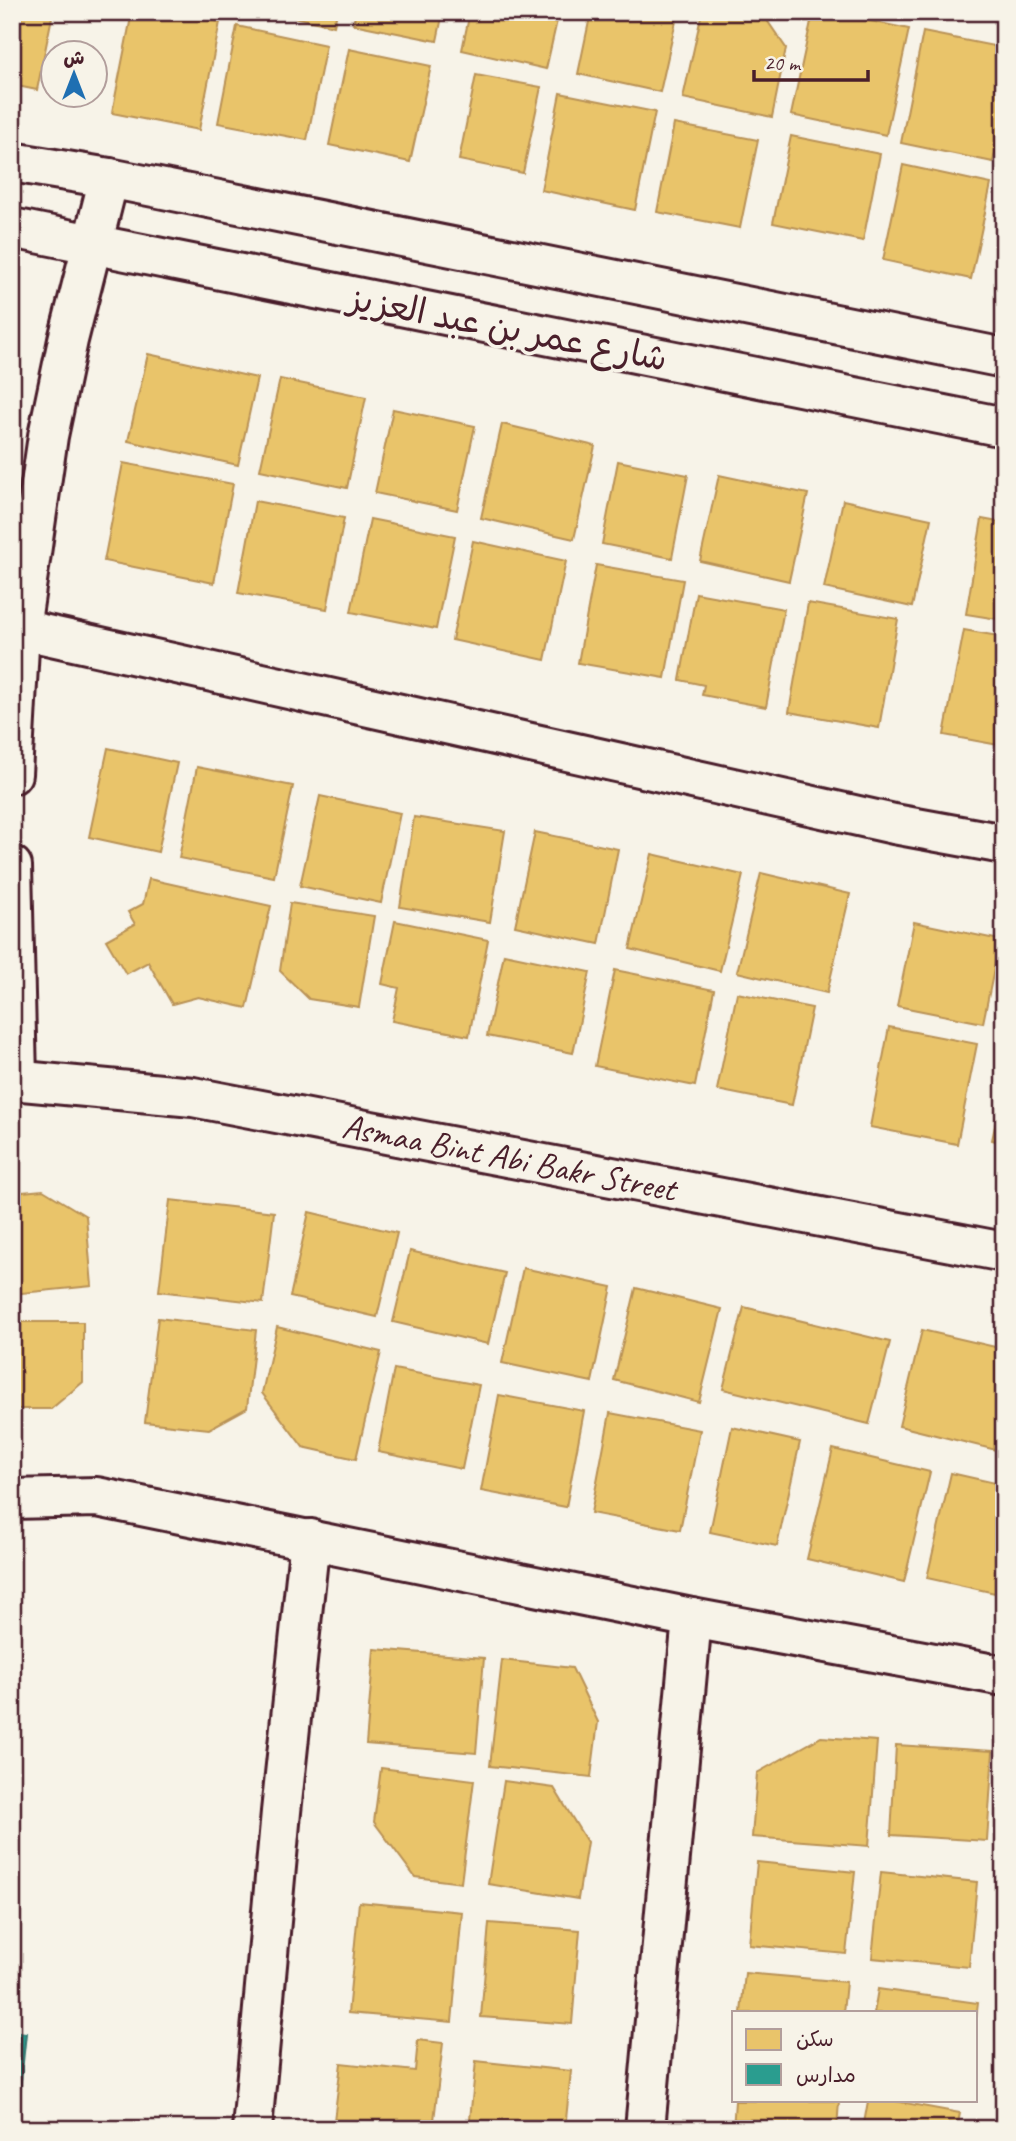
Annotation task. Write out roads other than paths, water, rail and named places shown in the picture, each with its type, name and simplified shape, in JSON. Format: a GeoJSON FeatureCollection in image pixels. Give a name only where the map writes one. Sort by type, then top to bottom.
{"type":"FeatureCollection","features":[{"type":"Feature","properties":{"kind":"street"},"geometry":{"type":"LineString","coordinates":[[12,162],[109,178],[1004,358]]}},
{"type":"Feature","properties":{"kind":"street"},"geometry":{"type":"LineString","coordinates":[[12,774],[20,629],[48,436],[68,341],[109,178]]}},
{"type":"Feature","properties":{"kind":"street","name":"شارع عمر بن عبد العزيز"},"geometry":{"type":"LineString","coordinates":[[12,228],[1004,427]]}},
{"type":"Feature","properties":{"kind":"street"},"geometry":{"type":"LineString","coordinates":[[20,629],[894,824],[1004,844]]}},
{"type":"Feature","properties":{"kind":"street"},"geometry":{"type":"LineString","coordinates":[[12,866],[15,1079]]}},
{"type":"Feature","properties":{"kind":"street","name":"Asmaa Bint Abi Bakr Street"},"geometry":{"type":"LineString","coordinates":[[15,1079],[193,1097],[1004,1252]]}},
{"type":"Feature","properties":{"kind":"street"},"geometry":{"type":"LineString","coordinates":[[12,1499],[97,1497],[692,1618],[1004,1676]]}},
{"type":"Feature","properties":{"kind":"street"},"geometry":{"type":"LineString","coordinates":[[252,2129],[281,1812],[310,1539]]}},
{"type":"Feature","properties":{"kind":"street"},"geometry":{"type":"LineString","coordinates":[[645,2129],[692,1618]]}}]}
